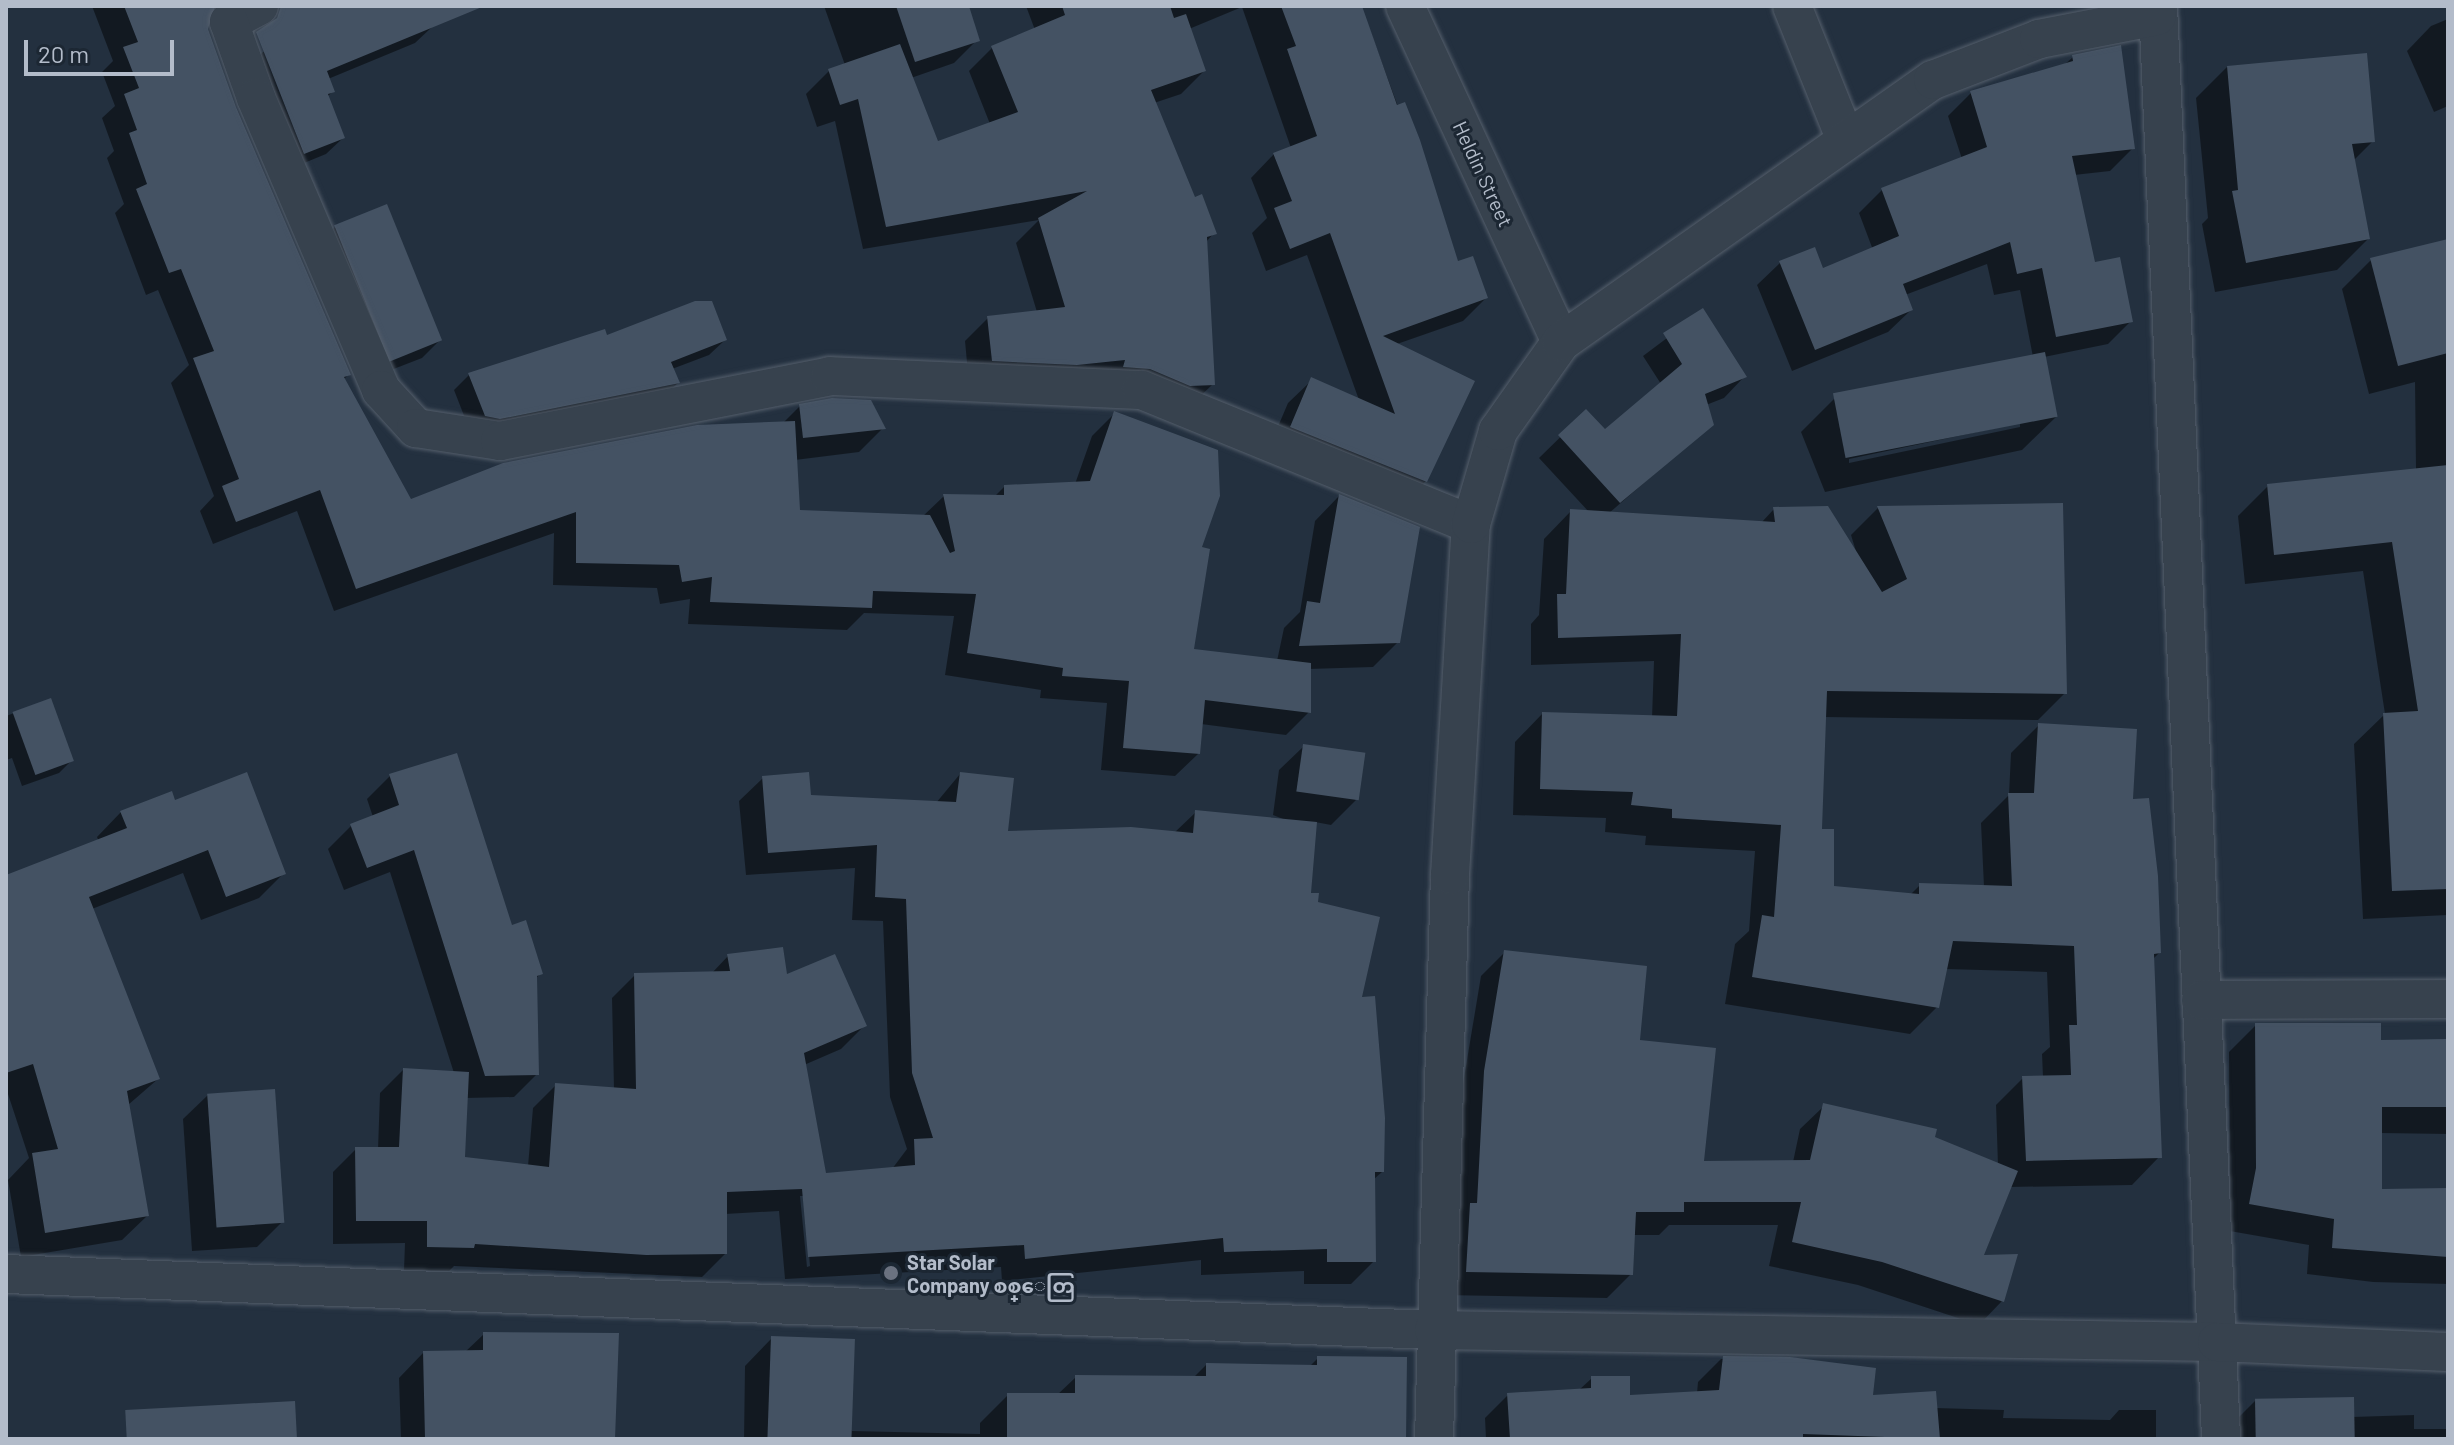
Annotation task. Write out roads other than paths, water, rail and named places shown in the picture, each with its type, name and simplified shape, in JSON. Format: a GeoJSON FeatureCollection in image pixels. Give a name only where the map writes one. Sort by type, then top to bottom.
{"type":"FeatureCollection","features":[{"type":"Feature","properties":{"kind":"street"},"geometry":{"type":"LineString","coordinates":[[259,6],[229,22],[256,98],[381,390],[416,428],[500,441],[830,376],[1142,390],[1471,524]]}},
{"type":"Feature","properties":{"kind":"street","name":"Heldin Street"},"geometry":{"type":"LineString","coordinates":[[1405,6],[1561,342]]}},
{"type":"Feature","properties":{"kind":"street"},"geometry":{"type":"LineString","coordinates":[[1792,6],[1846,140]]}},
{"type":"Feature","properties":{"kind":"street"},"geometry":{"type":"LineString","coordinates":[[1434,1439],[1434,1330],[1450,875],[1471,524],[1498,431],[1561,342],[1933,80],[2039,39],[2157,11],[2221,1439]]}},
{"type":"Feature","properties":{"kind":"street"},"geometry":{"type":"LineString","coordinates":[[2201,1000],[2448,999]]}},
{"type":"Feature","properties":{"kind":"street"},"geometry":{"type":"LineString","coordinates":[[6,1274],[1434,1330],[2217,1342],[2448,1352]]}},
{"type":"Feature","properties":{"kind":"place","name":"Star Solar Company စစ္ေတြ"},"geometry":{"type":"Point","coordinates":[891,1273]}}]}
